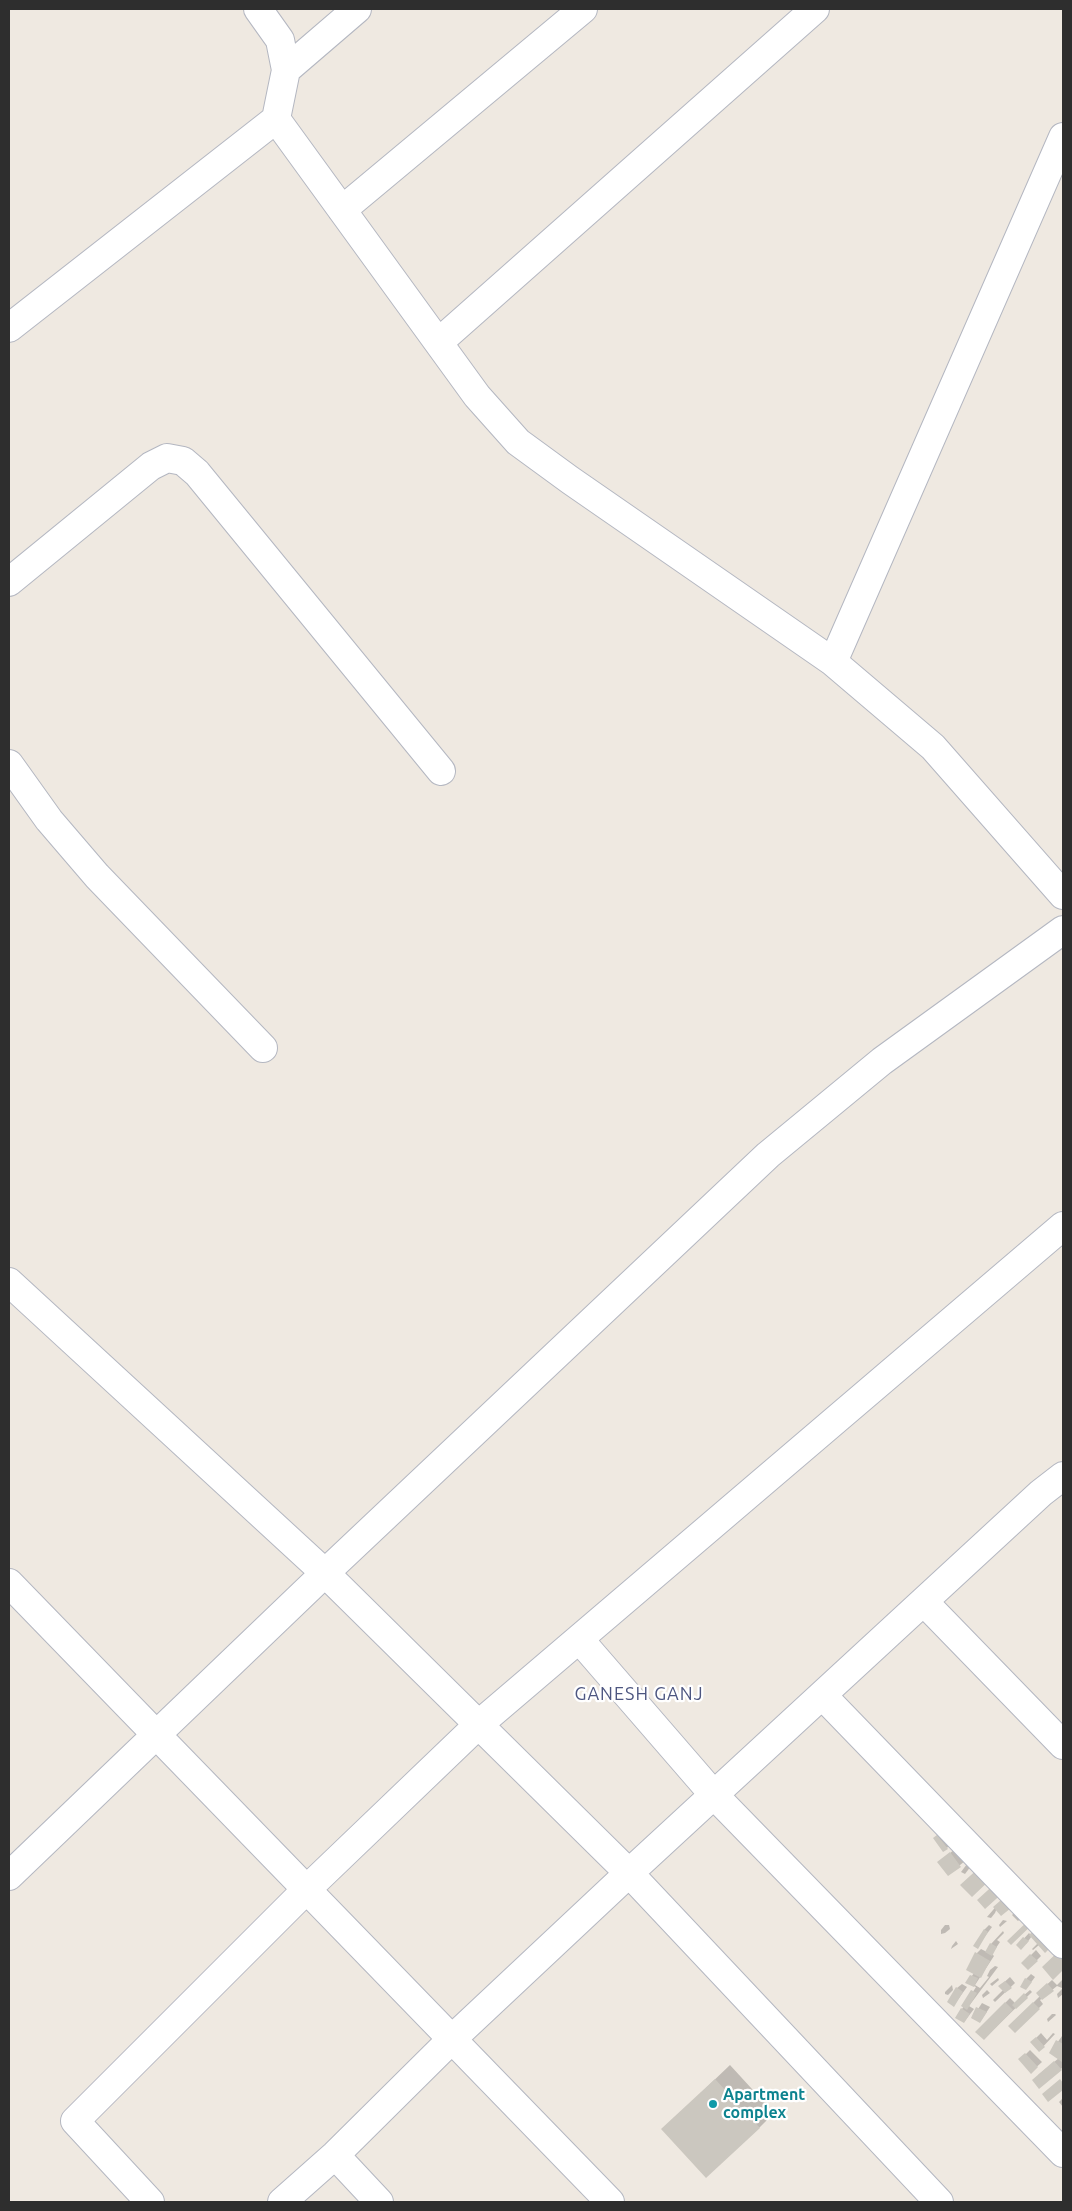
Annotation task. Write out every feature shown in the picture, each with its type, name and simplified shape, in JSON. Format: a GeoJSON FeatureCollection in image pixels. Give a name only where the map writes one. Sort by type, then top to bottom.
{"type":"FeatureCollection","features":[{"type":"Feature","properties":{"kind":"street"},"geometry":{"type":"LineString","coordinates":[[9,328],[276,119],[286,70],[280,40],[258,9]]}},
{"type":"Feature","properties":{"kind":"street"},"geometry":{"type":"LineString","coordinates":[[286,70],[357,9]]}},
{"type":"Feature","properties":{"kind":"street"},"geometry":{"type":"LineString","coordinates":[[342,210],[584,9]]}},
{"type":"Feature","properties":{"kind":"street"},"geometry":{"type":"LineString","coordinates":[[438,342],[815,9]]}},
{"type":"Feature","properties":{"kind":"street"},"geometry":{"type":"LineString","coordinates":[[276,119],[477,396],[518,442],[833,662],[933,748],[1063,895]]}},
{"type":"Feature","properties":{"kind":"street"},"geometry":{"type":"LineString","coordinates":[[833,662],[1063,137]]}},
{"type":"Feature","properties":{"kind":"street"},"geometry":{"type":"LineString","coordinates":[[9,582],[151,466],[167,458],[183,461],[197,473],[441,771]]}},
{"type":"Feature","properties":{"kind":"street"},"geometry":{"type":"LineString","coordinates":[[9,764],[49,820],[97,876],[263,1048]]}},
{"type":"Feature","properties":{"kind":"street"},"geometry":{"type":"LineString","coordinates":[[13,1863],[156,1735],[768,1155],[882,1061],[1063,930]]}},
{"type":"Feature","properties":{"kind":"street"},"geometry":{"type":"LineString","coordinates":[[150,2202],[75,2121],[307,1889],[478,1726],[1063,1226]]}},
{"type":"Feature","properties":{"kind":"street"},"geometry":{"type":"LineString","coordinates":[[9,1282],[325,1573],[629,1873],[939,2202]]}},
{"type":"Feature","properties":{"kind":"street"},"geometry":{"type":"LineString","coordinates":[[282,2202],[335,2155],[452,2039],[629,1873],[1041,1493],[1063,1476]]}},
{"type":"Feature","properties":{"kind":"street"},"geometry":{"type":"LineString","coordinates":[[9,1583],[610,2202]]}},
{"type":"Feature","properties":{"kind":"street"},"geometry":{"type":"LineString","coordinates":[[924,1602],[1059,1734]]}},
{"type":"Feature","properties":{"kind":"street"},"geometry":{"type":"LineString","coordinates":[[579,1639],[714,1795],[1063,2154]]}},
{"type":"Feature","properties":{"kind":"street"},"geometry":{"type":"LineString","coordinates":[[822,1695],[1063,1944]]}},
{"type":"Feature","properties":{"kind":"street"},"geometry":{"type":"LineString","coordinates":[[335,2155],[379,2202]]}},
{"type":"Feature","properties":{"kind":"building"},"geometry":{"type":"Polygon","coordinates":[[[937,1835],[948,1849],[943,1852],[933,1838],[937,1835]]]}},
{"type":"Feature","properties":{"kind":"building"},"geometry":{"type":"Polygon","coordinates":[[[950,1852],[961,1867],[948,1876],[937,1862],[950,1852]]]}},
{"type":"Feature","properties":{"kind":"building"},"geometry":{"type":"Polygon","coordinates":[[[981,1866],[992,1878],[972,1897],[960,1885],[981,1866]]]}},
{"type":"Feature","properties":{"kind":"building"},"geometry":{"type":"Polygon","coordinates":[[[998,1881],[1006,1890],[985,1909],[977,1900],[998,1881]]]}},
{"type":"Feature","properties":{"kind":"building"},"geometry":{"type":"Polygon","coordinates":[[[1008,1894],[1016,1904],[1001,1916],[993,1907],[1008,1894]]]}},
{"type":"Feature","properties":{"kind":"building"},"geometry":{"type":"Polygon","coordinates":[[[1033,1916],[1037,1920],[1011,1945],[1007,1941],[1033,1916]]]}},
{"type":"Feature","properties":{"kind":"building"},"geometry":{"type":"Polygon","coordinates":[[[1041,1924],[1057,1941],[1045,1953],[1029,1935],[1041,1924]]]}},
{"type":"Feature","properties":{"kind":"building"},"geometry":{"type":"Polygon","coordinates":[[[984,1929],[988,1932],[978,1949],[973,1946],[984,1929]]]}},
{"type":"Feature","properties":{"kind":"building"},"geometry":{"type":"Polygon","coordinates":[[[1023,1937],[1029,1941],[1021,1950],[1016,1945],[1023,1937]]]}},
{"type":"Feature","properties":{"kind":"building"},"geometry":{"type":"Polygon","coordinates":[[[990,1943],[997,1947],[992,1956],[985,1952],[990,1943]]]}},
{"type":"Feature","properties":{"kind":"building"},"geometry":{"type":"Polygon","coordinates":[[[1063,1947],[1063,1970],[1053,1980],[1042,1967],[1063,1947]]]}},
{"type":"Feature","properties":{"kind":"building"},"geometry":{"type":"Polygon","coordinates":[[[975,1952],[990,1961],[981,1978],[966,1970],[975,1952]]]}},
{"type":"Feature","properties":{"kind":"building"},"geometry":{"type":"Polygon","coordinates":[[[1030,1954],[1038,1961],[1028,1970],[1021,1963],[1030,1954]]]}},
{"type":"Feature","properties":{"kind":"building"},"geometry":{"type":"Polygon","coordinates":[[[970,1975],[978,1978],[974,1987],[965,1983],[970,1975]]]}},
{"type":"Feature","properties":{"kind":"building"},"geometry":{"type":"Polygon","coordinates":[[[1025,1978],[1032,1982],[1026,1990],[1020,1987],[1025,1978]]]}},
{"type":"Feature","properties":{"kind":"building"},"geometry":{"type":"Polygon","coordinates":[[[1005,1981],[1012,1988],[1005,1993],[998,1986],[1005,1981]]]}},
{"type":"Feature","properties":{"kind":"building"},"geometry":{"type":"Polygon","coordinates":[[[1047,1983],[1054,1991],[1042,2000],[1036,1993],[1047,1983]]]}},
{"type":"Feature","properties":{"kind":"building"},"geometry":{"type":"Polygon","coordinates":[[[956,1987],[963,1992],[954,2007],[947,2002],[956,1987]]]}},
{"type":"Feature","properties":{"kind":"building"},"geometry":{"type":"Polygon","coordinates":[[[971,1990],[977,1993],[967,2010],[961,2006],[971,1990]]]}},
{"type":"Feature","properties":{"kind":"building"},"geometry":{"type":"Polygon","coordinates":[[[1024,1993],[1028,1998],[1016,2009],[1012,2005],[1024,1993]]]}},
{"type":"Feature","properties":{"kind":"building"},"geometry":{"type":"Polygon","coordinates":[[[1005,2002],[1013,2010],[984,2040],[975,2032],[1005,2002]]]}},
{"type":"Feature","properties":{"kind":"building"},"geometry":{"type":"Polygon","coordinates":[[[1033,2002],[1040,2009],[1015,2033],[1008,2026],[1033,2002]]]}},
{"type":"Feature","properties":{"kind":"building"},"geometry":{"type":"Polygon","coordinates":[[[976,2007],[987,2012],[980,2023],[971,2018],[976,2007]]]}},
{"type":"Feature","properties":{"kind":"building"},"geometry":{"type":"Polygon","coordinates":[[[961,2008],[970,2014],[964,2023],[955,2018],[961,2008]]]}},
{"type":"Feature","properties":{"kind":"building"},"geometry":{"type":"Polygon","coordinates":[[[1036,2037],[1045,2047],[1039,2052],[1030,2042],[1036,2037]]]}},
{"type":"Feature","properties":{"kind":"building"},"geometry":{"type":"Polygon","coordinates":[[[1056,2040],[1063,2044],[1062,2062],[1049,2053],[1056,2040]]]}},
{"type":"Feature","properties":{"kind":"building"},"geometry":{"type":"Polygon","coordinates":[[[1025,2053],[1038,2067],[1031,2074],[1018,2059],[1025,2053]]]}},
{"type":"Feature","properties":{"kind":"building"},"geometry":{"type":"Polygon","coordinates":[[[1054,2061],[1062,2070],[1039,2089],[1032,2080],[1054,2061]]]}},
{"type":"Feature","properties":{"kind":"building","name":"Apartment complex"},"geometry":{"type":"Polygon","coordinates":[[[715,2079],[760,2128],[706,2178],[661,2129],[715,2079]]]}},
{"type":"Feature","properties":{"kind":"building"},"geometry":{"type":"Polygon","coordinates":[[[1060,2079],[1063,2083],[1063,2090],[1048,2102],[1042,2094],[1060,2079]]]}},
{"type":"Feature","properties":{"kind":"place","name":"Apartment complex"},"geometry":{"type":"Point","coordinates":[713,2104]}},
{"type":"Feature","properties":{"kind":"district","name":"GANESH GANJ"},"geometry":{"type":"Point","coordinates":[639,1694]}}]}
